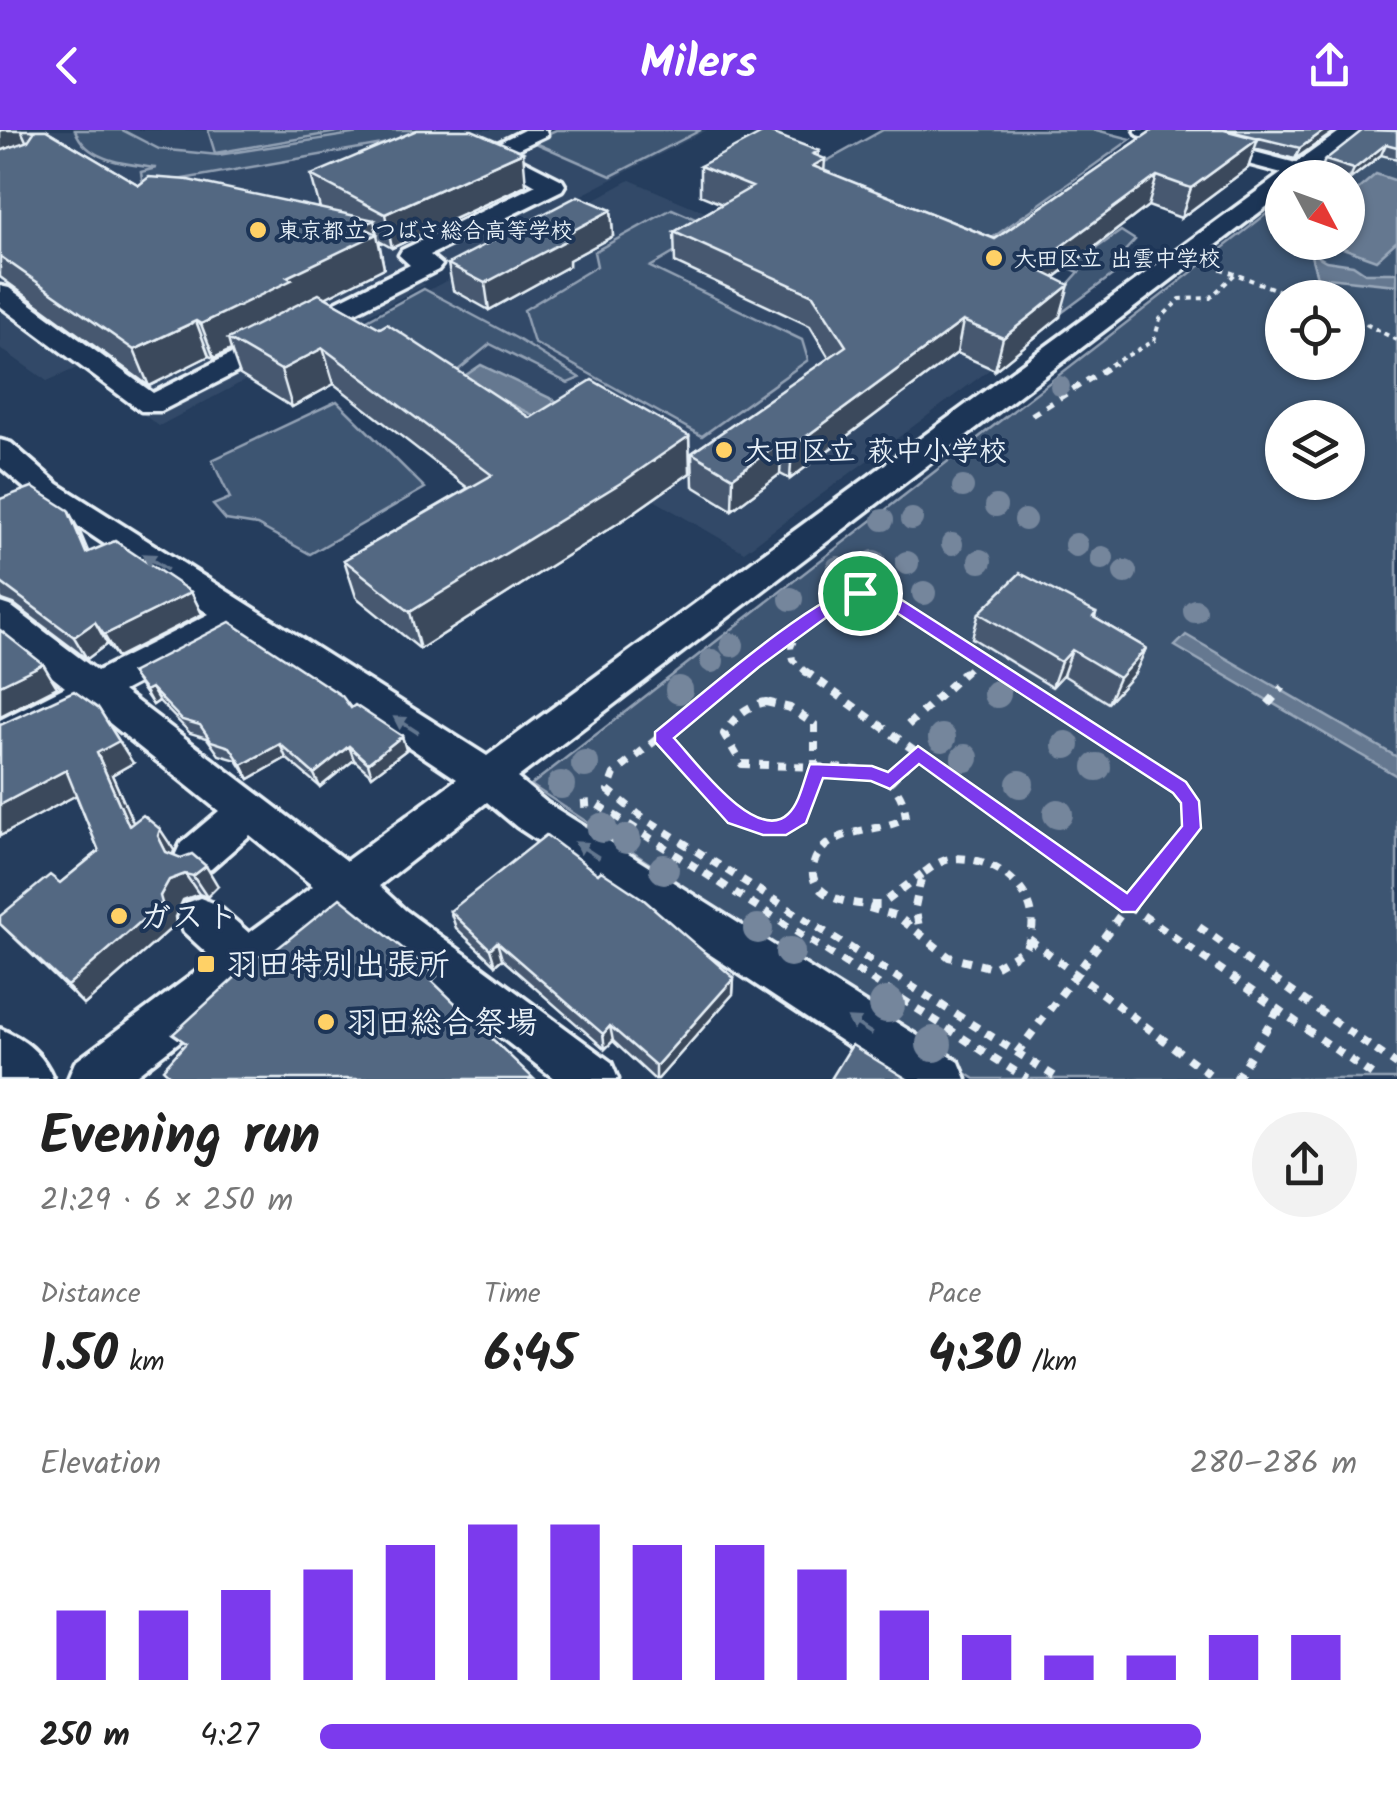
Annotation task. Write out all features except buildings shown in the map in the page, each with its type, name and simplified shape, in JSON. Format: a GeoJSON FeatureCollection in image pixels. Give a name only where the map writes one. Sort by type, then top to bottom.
{"type":"FeatureCollection","features":[{"type":"Feature","properties":{"kind":"main road"},"geometry":{"type":"LineString","coordinates":[[0,1058],[22,1079]]}},
{"type":"Feature","properties":{"kind":"street"},"geometry":{"type":"LineString","coordinates":[[0,294],[151,405],[430,265],[412,255],[554,185],[491,152],[536,135],[534,130]]}},
{"type":"Feature","properties":{"kind":"street"},"geometry":{"type":"LineString","coordinates":[[1146,130],[1265,169]]}},
{"type":"Feature","properties":{"kind":"street"},"geometry":{"type":"LineString","coordinates":[[1315,160],[1356,130]]}},
{"type":"Feature","properties":{"kind":"street"},"geometry":{"type":"LineString","coordinates":[[92,1079],[1265,196]]}},
{"type":"Feature","properties":{"kind":"street"},"geometry":{"type":"LineString","coordinates":[[0,450],[47,490],[488,778],[532,815],[942,1079]]}},
{"type":"Feature","properties":{"kind":"street"},"geometry":{"type":"LineString","coordinates":[[14,503],[47,490]]}},
{"type":"Feature","properties":{"kind":"street"},"geometry":{"type":"LineString","coordinates":[[0,738],[237,615]]}},
{"type":"Feature","properties":{"kind":"street"},"geometry":{"type":"LineString","coordinates":[[0,616],[389,924],[594,1079]]}},
{"type":"Feature","properties":{"kind":"street"},"geometry":{"type":"LineString","coordinates":[[196,856],[249,810]]}},
{"type":"Feature","properties":{"kind":"street"},"geometry":{"type":"LineString","coordinates":[[200,918],[248,962]]}},
{"type":"Feature","properties":{"kind":"path"},"geometry":{"type":"LineString","coordinates":[[1203,262],[1265,285]]}},
{"type":"Feature","properties":{"kind":"path"},"geometry":{"type":"LineString","coordinates":[[1032,415],[1054,404],[1080,382],[1154,341],[1160,319],[1180,299],[1210,298],[1235,274]]}},
{"type":"Feature","properties":{"kind":"path"},"geometry":{"type":"LineString","coordinates":[[1365,324],[1397,340]]}},
{"type":"Feature","properties":{"kind":"path"},"geometry":{"type":"LineString","coordinates":[[1016,1053],[1192,828],[1190,801],[1180,787],[880,594],[846,595],[752,662],[614,774],[608,790],[620,803],[1016,1053],[1058,1079]]}},
{"type":"Feature","properties":{"kind":"path"},"geometry":{"type":"LineString","coordinates":[[796,634],[792,660],[1129,906],[1378,1079]]}},
{"type":"Feature","properties":{"kind":"path"},"geometry":{"type":"LineString","coordinates":[[908,725],[969,668]]}},
{"type":"Feature","properties":{"kind":"path"},"geometry":{"type":"LineString","coordinates":[[1268,704],[1283,687]]}},
{"type":"Feature","properties":{"kind":"path"},"geometry":{"type":"LineString","coordinates":[[662,737],[735,817],[763,827],[786,826],[799,817],[817,770],[816,726],[803,715],[779,704],[756,702],[738,710],[724,734],[742,764],[817,770],[872,773],[890,781],[901,792],[906,818],[894,826],[830,841],[813,864],[816,881],[823,891],[837,902],[897,916],[949,957],[993,968],[1021,953],[1034,931],[1019,882],[1008,872],[972,860],[945,859],[896,898],[882,905],[864,906]]}},
{"type":"Feature","properties":{"kind":"path"},"geometry":{"type":"LineString","coordinates":[[890,781],[918,753]]}},
{"type":"Feature","properties":{"kind":"path"},"geometry":{"type":"LineString","coordinates":[[572,805],[594,803],[1027,1079]]}},
{"type":"Feature","properties":{"kind":"path"},"geometry":{"type":"LineString","coordinates":[[920,931],[915,907],[922,874]]}},
{"type":"Feature","properties":{"kind":"path"},"geometry":{"type":"LineString","coordinates":[[1199,927],[1397,1065]]}},
{"type":"Feature","properties":{"kind":"path"},"geometry":{"type":"LineString","coordinates":[[1029,939],[1216,1079]]}},
{"type":"Feature","properties":{"kind":"path"},"geometry":{"type":"LineString","coordinates":[[1236,1079],[1278,1010]]}},
{"type":"Feature","properties":{"kind":"shaded area","name":"東京都立 つばさ総合高等学校"},"geometry":{"type":"Polygon","coordinates":[[[0,130],[707,130],[418,280],[425,285],[159,426],[79,367],[47,381],[0,348],[0,130]]]}},
{"type":"Feature","properties":{"kind":"shaded area"},"geometry":{"type":"Polygon","coordinates":[[[75,130],[122,130],[159,149],[218,155],[378,130],[462,130],[143,186],[141,172],[156,168],[98,155],[81,141],[75,130]]]}},
{"type":"Feature","properties":{"kind":"shaded area"},"geometry":{"type":"Polygon","coordinates":[[[208,130],[349,130],[215,153],[208,130]]]}},
{"type":"Feature","properties":{"kind":"shaded area"},"geometry":{"type":"Polygon","coordinates":[[[556,130],[701,130],[611,176],[531,141],[556,130]]]}},
{"type":"Feature","properties":{"kind":"shaded area"},"geometry":{"type":"Polygon","coordinates":[[[883,130],[1096,130],[1131,139],[971,253],[807,172],[883,130]]]}},
{"type":"Feature","properties":{"kind":"shaded area"},"geometry":{"type":"Polygon","coordinates":[[[1369,137],[1397,140],[1397,1079],[975,1079],[531,785],[1265,215],[1265,260],[1365,260],[1365,160],[1337,160],[1369,137]]]}},
{"type":"Feature","properties":{"kind":"shaded area"},"geometry":{"type":"Polygon","coordinates":[[[1376,174],[1397,181],[1397,241],[1376,260],[1365,256],[1365,183],[1376,174]]]}},
{"type":"Feature","properties":{"kind":"shaded area","name":"大田区立 萩中小学校"},"geometry":{"type":"Polygon","coordinates":[[[630,180],[1020,347],[744,552],[358,329],[630,180]]]}},
{"type":"Feature","properties":{"kind":"shaded area"},"geometry":{"type":"Polygon","coordinates":[[[672,209],[716,228],[650,267],[802,340],[808,360],[702,436],[534,343],[524,310],[597,266],[594,252],[672,209]]]}},
{"type":"Feature","properties":{"kind":"shaded area"},"geometry":{"type":"Polygon","coordinates":[[[1121,231],[1135,240],[1122,254],[1134,259],[1060,314],[1063,290],[1079,272],[1060,264],[1079,249],[1091,252],[1121,231]]]}},
{"type":"Feature","properties":{"kind":"shaded area"},"geometry":{"type":"Polygon","coordinates":[[[1312,260],[1353,265],[1365,273],[1397,273],[1397,285],[1365,280],[1317,277],[1312,260]]]}},
{"type":"Feature","properties":{"kind":"shaded area"},"geometry":{"type":"Polygon","coordinates":[[[424,289],[516,338],[580,378],[568,383],[490,344],[440,385],[347,331],[424,289]]]}},
{"type":"Feature","properties":{"kind":"shaded area"},"geometry":{"type":"Polygon","coordinates":[[[481,365],[558,402],[537,417],[460,379],[481,365]]]}},
{"type":"Feature","properties":{"kind":"shaded area"},"geometry":{"type":"Polygon","coordinates":[[[337,401],[425,488],[310,554],[257,525],[226,520],[213,505],[230,498],[212,460],[337,401]]]}},
{"type":"Feature","properties":{"kind":"shaded area"},"geometry":{"type":"Polygon","coordinates":[[[1186,635],[1397,757],[1397,776],[1175,646],[1186,635]]]}},
{"type":"Feature","properties":{"kind":"place","name":"東京都立 つばさ総合高等学校"},"geometry":{"type":"Point","coordinates":[258,230]}},
{"type":"Feature","properties":{"kind":"place","name":"大田区立 出雲中学校"},"geometry":{"type":"Point","coordinates":[994,258]}},
{"type":"Feature","properties":{"kind":"place","name":"大田区立 萩中小学校"},"geometry":{"type":"Point","coordinates":[724,450]}},
{"type":"Feature","properties":{"kind":"place","name":"ガスト"},"geometry":{"type":"Point","coordinates":[119,916]}},
{"type":"Feature","properties":{"kind":"place","name":"羽田特別出張所"},"geometry":{"type":"Point","coordinates":[206,964]}},
{"type":"Feature","properties":{"kind":"place","name":"羽田総合祭場"},"geometry":{"type":"Point","coordinates":[326,1022]}},
{"type":"Feature","properties":{"kind":"route"},"geometry":{"type":"LineString","coordinates":[[860,593],[880,594],[1180,787],[1190,801],[1192,828],[1129,906],[918,753],[890,781],[872,773],[817,770],[799,817],[786,826],[763,827],[735,817],[662,737],[752,662],[846,595],[860,593]]}}]}
